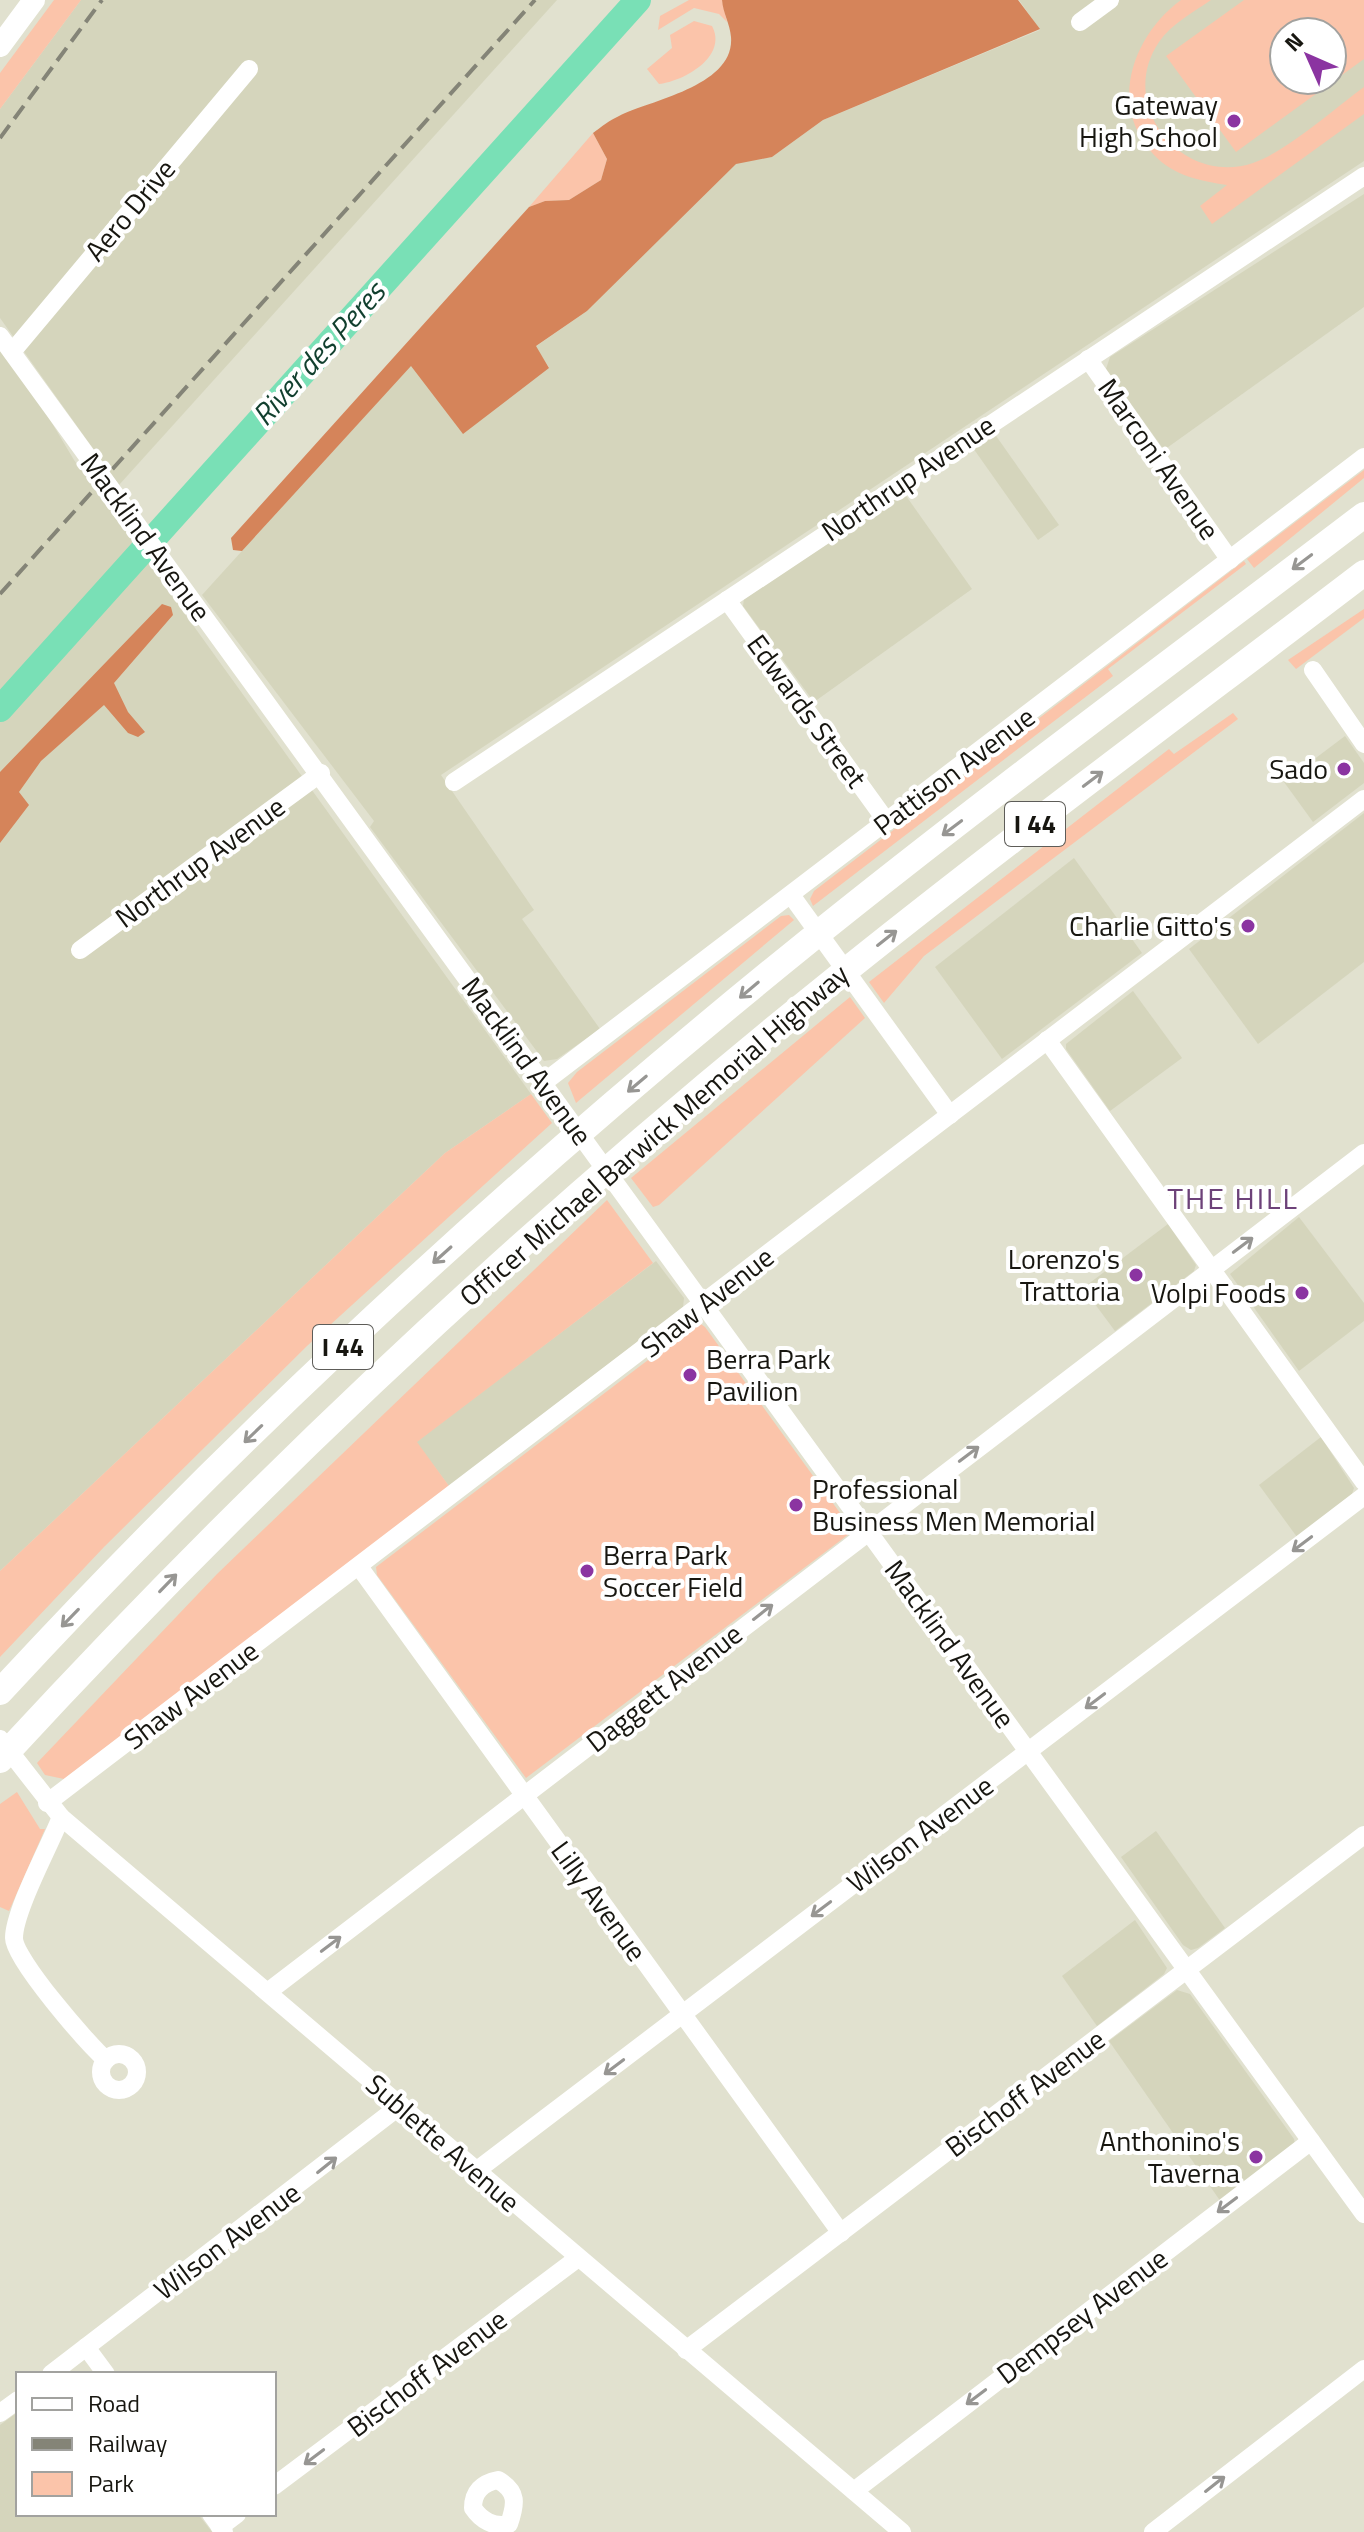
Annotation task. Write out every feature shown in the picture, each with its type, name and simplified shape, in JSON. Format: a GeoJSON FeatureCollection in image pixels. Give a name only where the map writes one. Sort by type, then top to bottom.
{"type":"FeatureCollection","features":[{"type":"Feature","properties":{"kind":"highway","name":"Officer Michael Barwick Memorial Highway"},"geometry":{"type":"LineString","coordinates":[[4,1687],[197,1488],[352,1338],[635,1085],[880,883],[1364,515]]}},
{"type":"Feature","properties":{"kind":"highway","name":"Officer Michael Barwick Memorial Highway"},"geometry":{"type":"LineString","coordinates":[[0,1760],[324,1429],[625,1154],[888,937],[1364,573]]}},
{"type":"Feature","properties":{"kind":"main road"},"geometry":{"type":"LineString","coordinates":[[0,46],[34,0]]}},
{"type":"Feature","properties":{"kind":"street"},"geometry":{"type":"LineString","coordinates":[[1080,22],[1110,0]]}},
{"type":"Feature","properties":{"kind":"street","name":"Aero Drive"},"geometry":{"type":"LineString","coordinates":[[12,352],[249,69]]}},
{"type":"Feature","properties":{"kind":"street","name":"Northrup Avenue"},"geometry":{"type":"LineString","coordinates":[[454,782],[1364,176]]}},
{"type":"Feature","properties":{"kind":"street","name":"Macklind Avenue"},"geometry":{"type":"LineString","coordinates":[[0,336],[321,773],[564,1113],[1364,2214]]}},
{"type":"Feature","properties":{"kind":"street","name":"Marconi Avenue"},"geometry":{"type":"LineString","coordinates":[[1088,359],[1230,560]]}},
{"type":"Feature","properties":{"kind":"street","name":"Pattison Avenue"},"geometry":{"type":"LineString","coordinates":[[543,1083],[1364,457]]}},
{"type":"Feature","properties":{"kind":"street","name":"Edwards Street"},"geometry":{"type":"LineString","coordinates":[[727,600],[887,822]]}},
{"type":"Feature","properties":{"kind":"street"},"geometry":{"type":"LineString","coordinates":[[1313,670],[1364,744]]}},
{"type":"Feature","properties":{"kind":"street","name":"Northrup Avenue"},"geometry":{"type":"LineString","coordinates":[[80,950],[321,773]]}},
{"type":"Feature","properties":{"kind":"street","name":"Shaw Avenue"},"geometry":{"type":"LineString","coordinates":[[47,1803],[360,1568],[1364,799]]}},
{"type":"Feature","properties":{"kind":"street"},"geometry":{"type":"LineString","coordinates":[[791,895],[950,1115]]}},
{"type":"Feature","properties":{"kind":"street"},"geometry":{"type":"LineString","coordinates":[[1047,1040],[1364,1482]]}},
{"type":"Feature","properties":{"kind":"street","name":"Daggett Avenue"},"geometry":{"type":"LineString","coordinates":[[269,1991],[1364,1153]]}},
{"type":"Feature","properties":{"kind":"street","name":"Wilson Avenue"},"geometry":{"type":"LineString","coordinates":[[476,2171],[1364,1496]]}},
{"type":"Feature","properties":{"kind":"street","name":"Lilly Avenue"},"geometry":{"type":"LineString","coordinates":[[360,1568],[841,2233]]}},
{"type":"Feature","properties":{"kind":"street","name":"Sublette Avenue"},"geometry":{"type":"LineString","coordinates":[[0,1739],[47,1803],[61,1817],[902,2532]]}},
{"type":"Feature","properties":{"kind":"street"},"geometry":{"type":"LineString","coordinates":[[61,1817],[16,1926],[16,1950],[85,2042],[106,2060]]}},
{"type":"Feature","properties":{"kind":"street","name":"Bischoff Avenue"},"geometry":{"type":"LineString","coordinates":[[686,2350],[1364,1835]]}},
{"type":"Feature","properties":{"kind":"street","name":"Wilson Avenue"},"geometry":{"type":"LineString","coordinates":[[54,2372],[401,2105]]}},
{"type":"Feature","properties":{"kind":"street","name":"Dempsey Avenue"},"geometry":{"type":"LineString","coordinates":[[854,2491],[1311,2141]]}},
{"type":"Feature","properties":{"kind":"street","name":"Bischoff Avenue"},"geometry":{"type":"LineString","coordinates":[[276,2484],[578,2258]]}},
{"type":"Feature","properties":{"kind":"street"},"geometry":{"type":"LineString","coordinates":[[86,2347],[105,2372]]}},
{"type":"Feature","properties":{"kind":"street"},"geometry":{"type":"LineString","coordinates":[[1153,2532],[1364,2369]]}},
{"type":"Feature","properties":{"kind":"shaded area"},"geometry":{"type":"Polygon","coordinates":[[[81,0],[557,0],[119,485],[0,318],[0,109],[81,0]]]}},
{"type":"Feature","properties":{"kind":"shaded area"},"geometry":{"type":"Polygon","coordinates":[[[722,0],[1018,0],[1040,29],[823,120],[772,157],[736,164],[587,311],[536,346],[549,368],[463,434],[411,366],[242,551],[233,550],[231,538],[529,207],[545,201],[569,200],[601,180],[607,159],[593,133],[619,116],[688,89],[720,68],[729,54],[731,37],[722,0]]]}},
{"type":"Feature","properties":{"kind":"shaded area"},"geometry":{"type":"Polygon","coordinates":[[[1019,0],[1364,0],[1364,161],[441,775],[534,910],[522,919],[600,1029],[557,1059],[544,1061],[370,827],[374,821],[202,595],[411,365],[463,433],[549,367],[535,347],[587,311],[736,163],[772,157],[823,120],[1040,30],[1019,0]]]}},
{"type":"Feature","properties":{"kind":"shaded area"},"geometry":{"type":"Polygon","coordinates":[[[1364,194],[1364,307],[1164,450],[1106,369],[1110,357],[1364,194]]]}},
{"type":"Feature","properties":{"kind":"shaded area"},"geometry":{"type":"Polygon","coordinates":[[[0,336],[74,460],[531,1094],[445,1153],[0,1571],[0,336]]]}},
{"type":"Feature","properties":{"kind":"shaded area"},"geometry":{"type":"Polygon","coordinates":[[[994,433],[1059,525],[1038,540],[973,448],[994,433]]]}},
{"type":"Feature","properties":{"kind":"shaded area"},"geometry":{"type":"Polygon","coordinates":[[[904,493],[972,589],[814,702],[743,606],[744,599],[904,493]]]}},
{"type":"Feature","properties":{"kind":"shaded area"},"geometry":{"type":"Polygon","coordinates":[[[162,604],[171,607],[173,615],[114,683],[128,712],[145,732],[138,737],[128,733],[104,705],[41,761],[19,792],[29,805],[0,843],[0,772],[162,604]]]}},
{"type":"Feature","properties":{"kind":"shaded area"},"geometry":{"type":"Polygon","coordinates":[[[1345,736],[1364,763],[1364,783],[1313,822],[1284,782],[1345,736]]]}},
{"type":"Feature","properties":{"kind":"shaded area"},"geometry":{"type":"Polygon","coordinates":[[[1364,813],[1364,962],[1258,1044],[1189,949],[1364,813]]]}},
{"type":"Feature","properties":{"kind":"shaded area"},"geometry":{"type":"Polygon","coordinates":[[[1074,858],[1142,953],[1002,1059],[935,967],[1074,858]]]}},
{"type":"Feature","properties":{"kind":"shaded area"},"geometry":{"type":"Polygon","coordinates":[[[1133,991],[1182,1058],[1110,1111],[1066,1049],[1066,1044],[1133,991]]]}},
{"type":"Feature","properties":{"kind":"shaded area","name":"Volpi Foods"},"geometry":{"type":"Polygon","coordinates":[[[1299,1217],[1364,1303],[1364,1321],[1299,1371],[1230,1274],[1299,1217]]]}},
{"type":"Feature","properties":{"kind":"shaded area","name":"Lorenzo's Trattoria"},"geometry":{"type":"Polygon","coordinates":[[[1168,1224],[1196,1265],[1194,1271],[1115,1331],[1083,1288],[1168,1224]]]}},
{"type":"Feature","properties":{"kind":"shaded area"},"geometry":{"type":"Polygon","coordinates":[[[656,1261],[684,1298],[683,1307],[449,1486],[416,1442],[656,1261]]]}},
{"type":"Feature","properties":{"kind":"shaded area"},"geometry":{"type":"Polygon","coordinates":[[[1321,1437],[1354,1488],[1352,1494],[1297,1537],[1259,1485],[1321,1437]]]}},
{"type":"Feature","properties":{"kind":"shaded area"},"geometry":{"type":"Polygon","coordinates":[[[1156,1831],[1225,1928],[1198,1948],[1191,1950],[1183,1945],[1121,1857],[1156,1831]]]}},
{"type":"Feature","properties":{"kind":"shaded area"},"geometry":{"type":"Polygon","coordinates":[[[1135,1920],[1167,1968],[1164,1974],[1097,2026],[1062,1976],[1135,1920]]]}},
{"type":"Feature","properties":{"kind":"shaded area"},"geometry":{"type":"Polygon","coordinates":[[[1177,1990],[1190,1994],[1294,2139],[1295,2145],[1221,2202],[1109,2041],[1177,1990]]]}},
{"type":"Feature","properties":{"kind":"shaded area"},"geometry":{"type":"Polygon","coordinates":[[[16,2413],[16,2516],[200,2516],[212,2532],[0,2532],[0,2425],[16,2413]]]}},
{"type":"Feature","properties":{"kind":"green space"},"geometry":{"type":"Polygon","coordinates":[[[54,0],[81,0],[0,109],[0,73],[54,0]]]}},
{"type":"Feature","properties":{"kind":"green space"},"geometry":{"type":"Polygon","coordinates":[[[689,0],[722,0],[727,22],[719,14],[694,8],[658,30],[660,16],[689,0]]]}},
{"type":"Feature","properties":{"kind":"green space"},"geometry":{"type":"Polygon","coordinates":[[[1181,0],[1211,0],[1176,24],[1159,42],[1148,66],[1146,91],[1151,114],[1163,135],[1181,152],[1202,163],[1227,167],[1253,163],[1266,157],[1295,140],[1364,87],[1364,114],[1212,224],[1200,206],[1227,185],[1188,176],[1170,168],[1154,155],[1140,136],[1132,115],[1129,94],[1132,72],[1150,32],[1181,0]]]}},
{"type":"Feature","properties":{"kind":"green space"},"geometry":{"type":"Polygon","coordinates":[[[1244,0],[1364,0],[1364,59],[1348,71],[1348,16],[1268,16],[1268,96],[1313,96],[1236,152],[1166,56],[1244,0]]]}},
{"type":"Feature","properties":{"kind":"green space"},"geometry":{"type":"Polygon","coordinates":[[[694,21],[712,26],[715,37],[709,57],[680,78],[659,84],[647,69],[672,48],[670,35],[694,21]]]}},
{"type":"Feature","properties":{"kind":"green space"},"geometry":{"type":"Polygon","coordinates":[[[593,133],[607,159],[601,180],[569,200],[545,201],[529,207],[593,133]]]}},
{"type":"Feature","properties":{"kind":"green space"},"geometry":{"type":"Polygon","coordinates":[[[1364,470],[1364,478],[1254,568],[1247,559],[1364,470]]]}},
{"type":"Feature","properties":{"kind":"green space"},"geometry":{"type":"Polygon","coordinates":[[[1244,561],[1246,564],[1108,669],[1113,676],[813,906],[810,899],[814,891],[1244,561]]]}},
{"type":"Feature","properties":{"kind":"green space"},"geometry":{"type":"Polygon","coordinates":[[[1364,609],[1364,618],[1296,669],[1288,660],[1364,609]]]}},
{"type":"Feature","properties":{"kind":"green space"},"geometry":{"type":"Polygon","coordinates":[[[1233,713],[1238,719],[924,956],[884,1003],[869,982],[1169,749],[1174,754],[1233,713]]]}},
{"type":"Feature","properties":{"kind":"green space"},"geometry":{"type":"Polygon","coordinates":[[[789,915],[794,920],[576,1103],[568,1083],[577,1072],[781,916],[789,915]]]}},
{"type":"Feature","properties":{"kind":"green space"},"geometry":{"type":"Polygon","coordinates":[[[850,997],[865,1018],[659,1205],[653,1207],[631,1178],[850,997]]]}},
{"type":"Feature","properties":{"kind":"green space"},"geometry":{"type":"Polygon","coordinates":[[[531,1094],[552,1123],[307,1346],[104,1547],[0,1657],[0,1571],[445,1153],[531,1094]]]}},
{"type":"Feature","properties":{"kind":"green space"},"geometry":{"type":"Polygon","coordinates":[[[607,1200],[653,1263],[417,1442],[449,1486],[64,1779],[45,1775],[37,1763],[217,1574],[607,1200]]]}},
{"type":"Feature","properties":{"kind":"green space"},"geometry":{"type":"Polygon","coordinates":[[[698,1322],[705,1327],[848,1524],[849,1534],[526,1778],[377,1575],[376,1567],[698,1322]]]}},
{"type":"Feature","properties":{"kind":"green space"},"geometry":{"type":"Polygon","coordinates":[[[17,1792],[40,1829],[45,1829],[9,1911],[0,1907],[0,1804],[17,1792]]]}},
{"type":"Feature","properties":{"kind":"waterway","name":"River des Peres"},"geometry":{"type":"LineString","coordinates":[[0,709],[638,0]]}},
{"type":"Feature","properties":{"kind":"railway"},"geometry":{"type":"LineString","coordinates":[[0,138],[102,0]]}},
{"type":"Feature","properties":{"kind":"railway"},"geometry":{"type":"LineString","coordinates":[[0,594],[535,0]]}},
{"type":"Feature","properties":{"kind":"place","name":"Gateway High School"},"geometry":{"type":"Point","coordinates":[1234,121]}},
{"type":"Feature","properties":{"kind":"place","name":"Sado"},"geometry":{"type":"Point","coordinates":[1344,769]}},
{"type":"Feature","properties":{"kind":"place","name":"Charlie Gitto's"},"geometry":{"type":"Point","coordinates":[1248,926]}},
{"type":"Feature","properties":{"kind":"place","name":"Lorenzo's Trattoria"},"geometry":{"type":"Point","coordinates":[1136,1275]}},
{"type":"Feature","properties":{"kind":"place","name":"Volpi Foods"},"geometry":{"type":"Point","coordinates":[1302,1293]}},
{"type":"Feature","properties":{"kind":"place","name":"Berra Park Pavilion"},"geometry":{"type":"Point","coordinates":[690,1375]}},
{"type":"Feature","properties":{"kind":"place","name":"Professional Business Men Memorial"},"geometry":{"type":"Point","coordinates":[796,1505]}},
{"type":"Feature","properties":{"kind":"place","name":"Berra Park Soccer Field"},"geometry":{"type":"Point","coordinates":[587,1571]}},
{"type":"Feature","properties":{"kind":"place","name":"Anthonino's Taverna"},"geometry":{"type":"Point","coordinates":[1256,2157]}},
{"type":"Feature","properties":{"kind":"district","name":"THE HILL"},"geometry":{"type":"Point","coordinates":[1233,1199]}}]}
